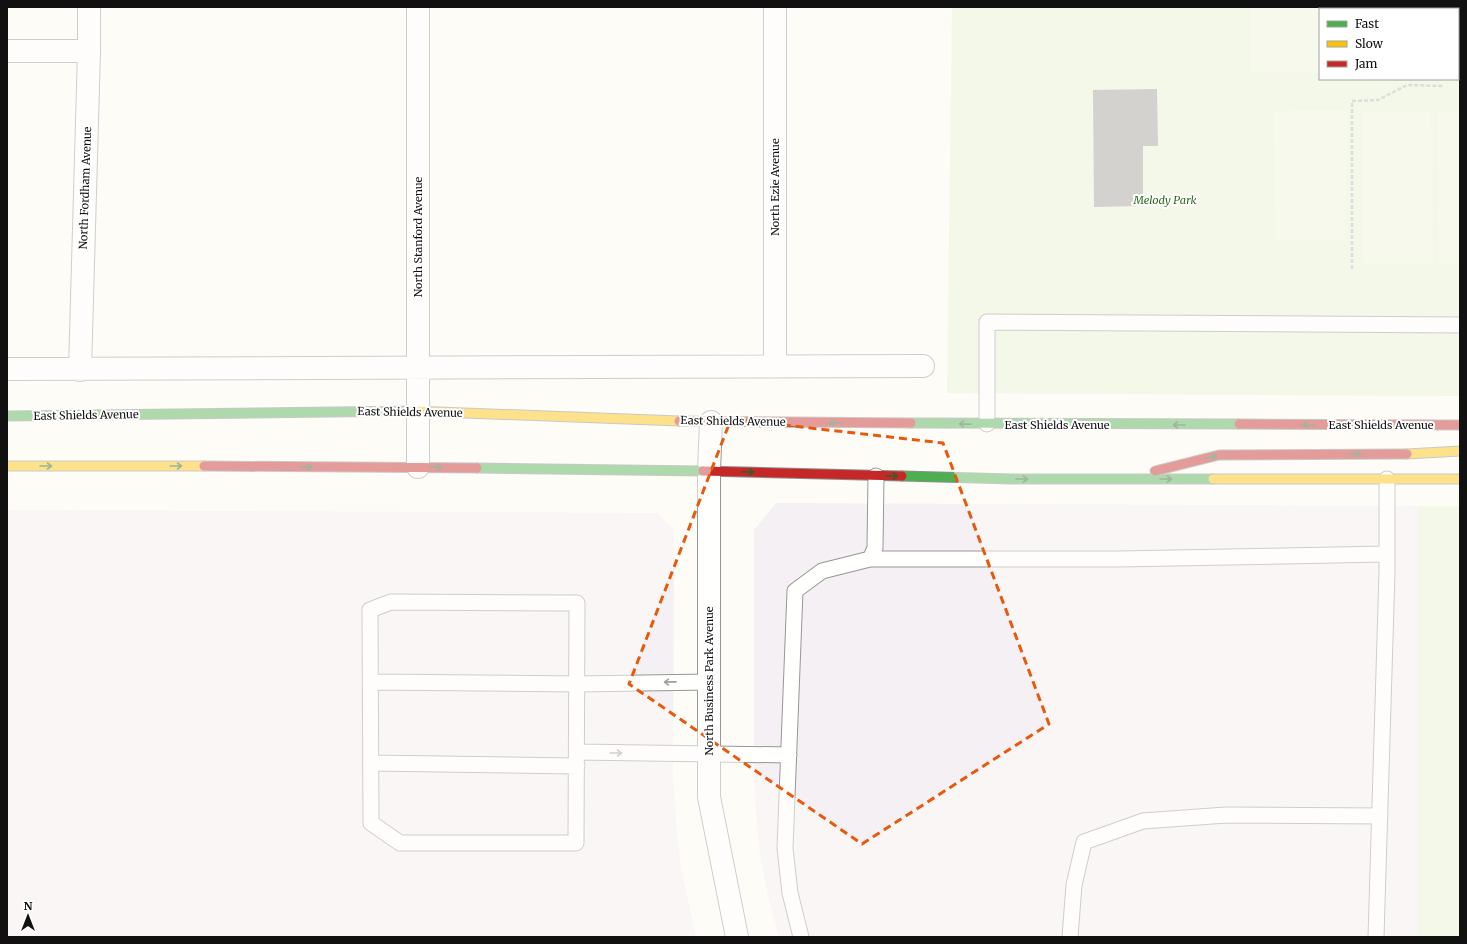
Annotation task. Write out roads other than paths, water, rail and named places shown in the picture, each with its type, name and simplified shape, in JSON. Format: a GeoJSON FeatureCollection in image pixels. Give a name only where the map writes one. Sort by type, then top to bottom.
{"type":"FeatureCollection","features":[{"type":"Feature","properties":{"kind":"main road","name":"East Shields Avenue"},"geometry":{"type":"LineString","coordinates":[[7,416],[418,411],[711,422],[1460,425]]}},
{"type":"Feature","properties":{"kind":"main road"},"geometry":{"type":"LineString","coordinates":[[1119,479],[1219,456],[1399,454],[1460,451]]}},
{"type":"Feature","properties":{"kind":"main road"},"geometry":{"type":"LineString","coordinates":[[7,466],[418,467],[709,471],[1012,479],[1460,479]]}},
{"type":"Feature","properties":{"kind":"street","name":"North Fordham Avenue"},"geometry":{"type":"LineString","coordinates":[[80,370],[89,7]]}},
{"type":"Feature","properties":{"kind":"street","name":"North Stanford Avenue"},"geometry":{"type":"LineString","coordinates":[[418,7],[418,467]]}},
{"type":"Feature","properties":{"kind":"street","name":"North Ezie Avenue"},"geometry":{"type":"LineString","coordinates":[[775,7],[775,366]]}},
{"type":"Feature","properties":{"kind":"street"},"geometry":{"type":"LineString","coordinates":[[7,51],[89,51]]}},
{"type":"Feature","properties":{"kind":"street"},"geometry":{"type":"LineString","coordinates":[[7,369],[80,370],[418,366],[923,366]]}},
{"type":"Feature","properties":{"kind":"street","name":"North Business Park Avenue"},"geometry":{"type":"LineString","coordinates":[[711,422],[709,471],[709,797],[737,937]]}},
{"type":"Feature","properties":{"kind":"lane"},"geometry":{"type":"LineString","coordinates":[[987,424],[987,322],[1460,326]]}},
{"type":"Feature","properties":{"kind":"lane"},"geometry":{"type":"LineString","coordinates":[[870,559],[875,548],[876,476]]}},
{"type":"Feature","properties":{"kind":"lane"},"geometry":{"type":"LineString","coordinates":[[1376,937],[1387,479]]}},
{"type":"Feature","properties":{"kind":"lane"},"geometry":{"type":"LineString","coordinates":[[801,937],[790,893],[785,848],[795,591],[822,571],[870,559],[1118,559],[1386,554]]}},
{"type":"Feature","properties":{"kind":"lane"},"geometry":{"type":"LineString","coordinates":[[390,602],[577,603],[576,843],[400,842],[371,823],[371,682],[370,610],[390,602]]}},
{"type":"Feature","properties":{"kind":"lane"},"geometry":{"type":"LineString","coordinates":[[371,682],[577,684],[709,682]]}},
{"type":"Feature","properties":{"kind":"lane"},"geometry":{"type":"LineString","coordinates":[[371,764],[576,759],[709,753],[789,755]]}},
{"type":"Feature","properties":{"kind":"lane"},"geometry":{"type":"LineString","coordinates":[[1070,937],[1074,886],[1084,842],[1143,821],[1226,815],[1380,816]]}},
{"type":"Feature","properties":{"kind":"park label","name":"Melody Park"},"geometry":{"type":"Point","coordinates":[1165,200]}}]}
